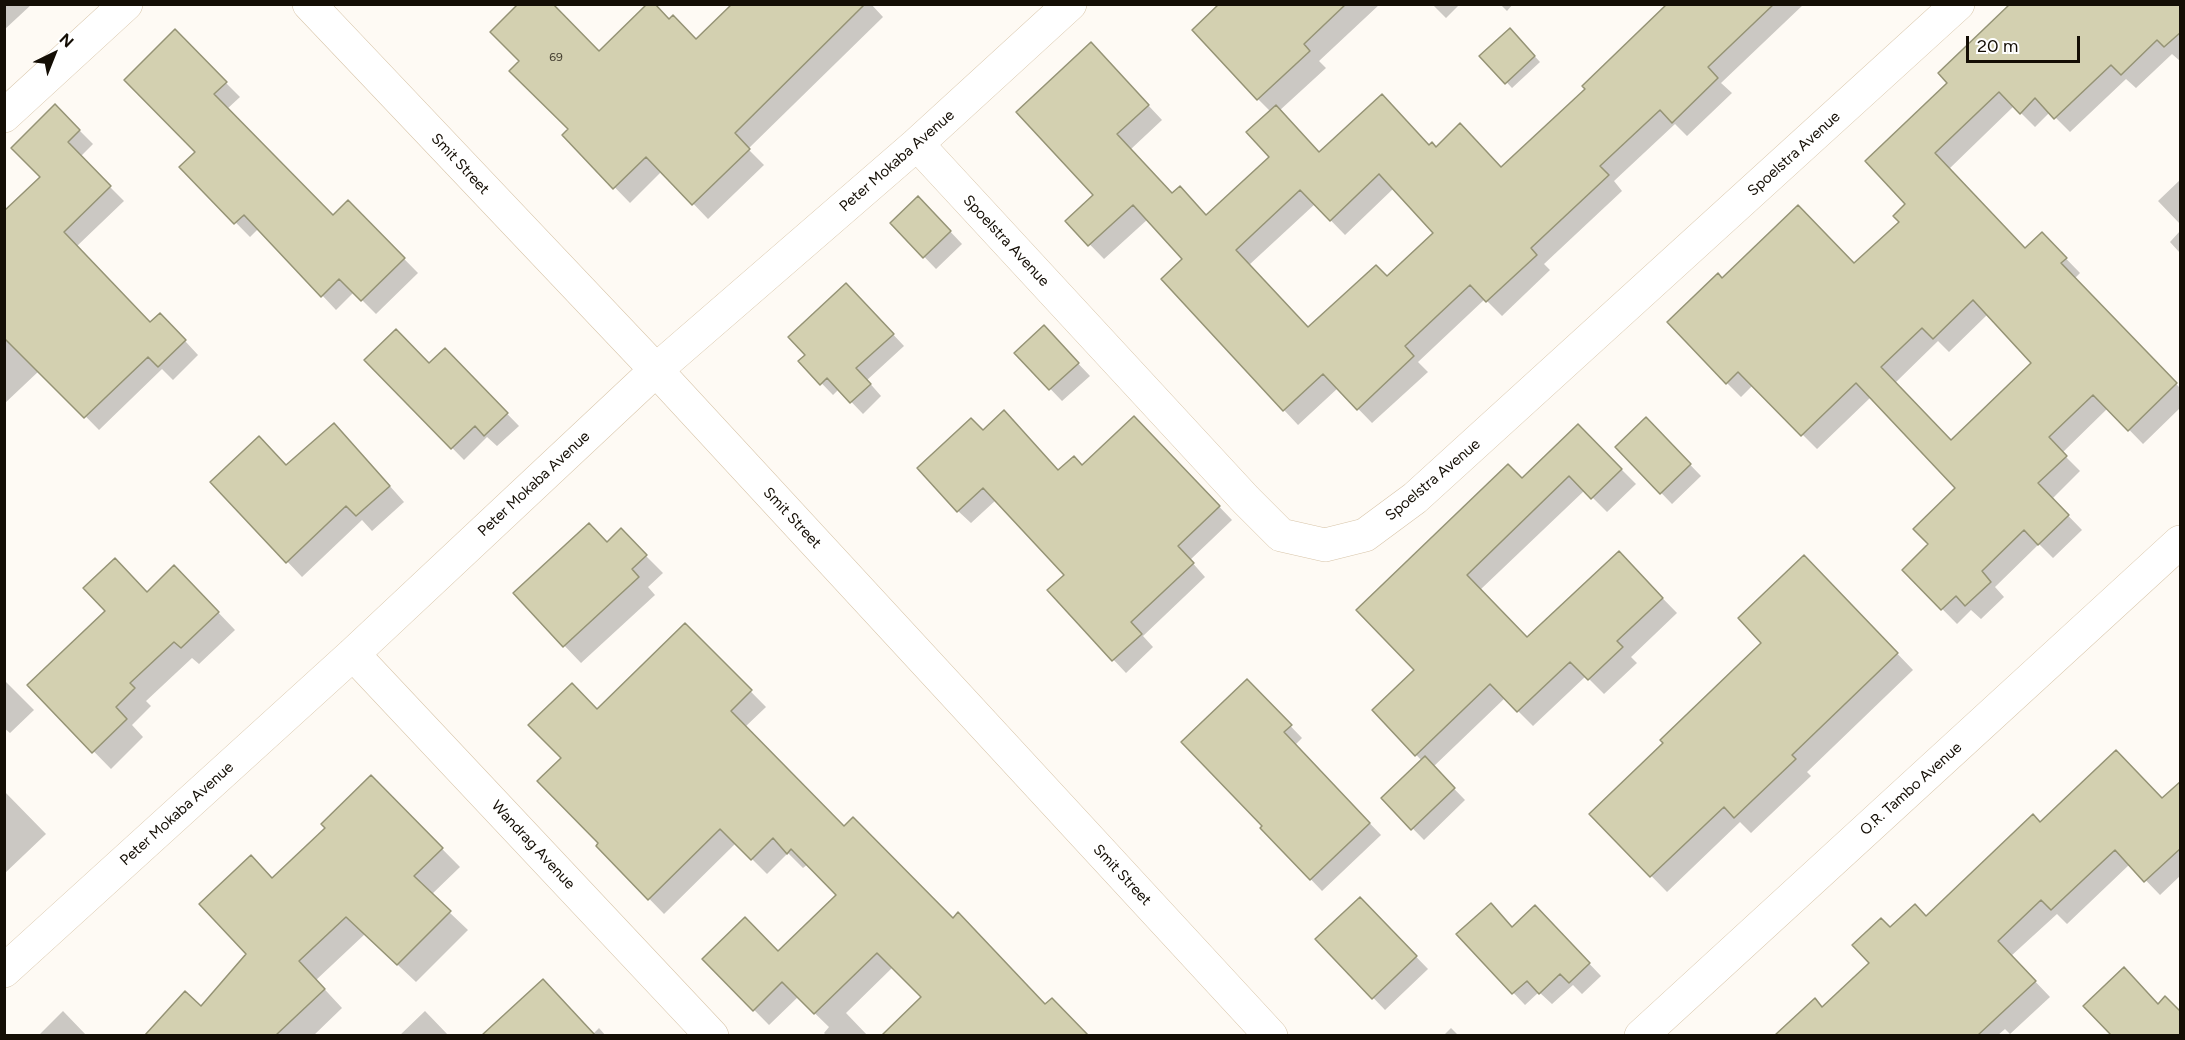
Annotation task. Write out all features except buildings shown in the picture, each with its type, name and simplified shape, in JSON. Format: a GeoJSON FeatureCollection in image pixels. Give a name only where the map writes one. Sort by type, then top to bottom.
{"type":"FeatureCollection","features":[{"type":"Feature","properties":{"kind":"street"},"geometry":{"type":"LineString","coordinates":[[4,116],[126,4]]}},
{"type":"Feature","properties":{"kind":"street","name":"Smit Street"},"geometry":{"type":"LineString","coordinates":[[309,4],[656,370],[1271,1035]]}},
{"type":"Feature","properties":{"kind":"street","name":"Peter Mokaba Avenue"},"geometry":{"type":"LineString","coordinates":[[4,971],[353,654],[656,370],[917,144],[1070,4]]}},
{"type":"Feature","properties":{"kind":"street","name":"Spoelstra Avenue"},"geometry":{"type":"LineString","coordinates":[[917,144],[1281,535],[1325,545],[1365,535],[1415,498],[1958,4]]}},
{"type":"Feature","properties":{"kind":"street","name":"O.R. Tambo Avenue"},"geometry":{"type":"LineString","coordinates":[[1641,1035],[2181,542]]}},
{"type":"Feature","properties":{"kind":"street","name":"Wandrag Avenue"},"geometry":{"type":"LineString","coordinates":[[353,654],[712,1035]]}}]}
